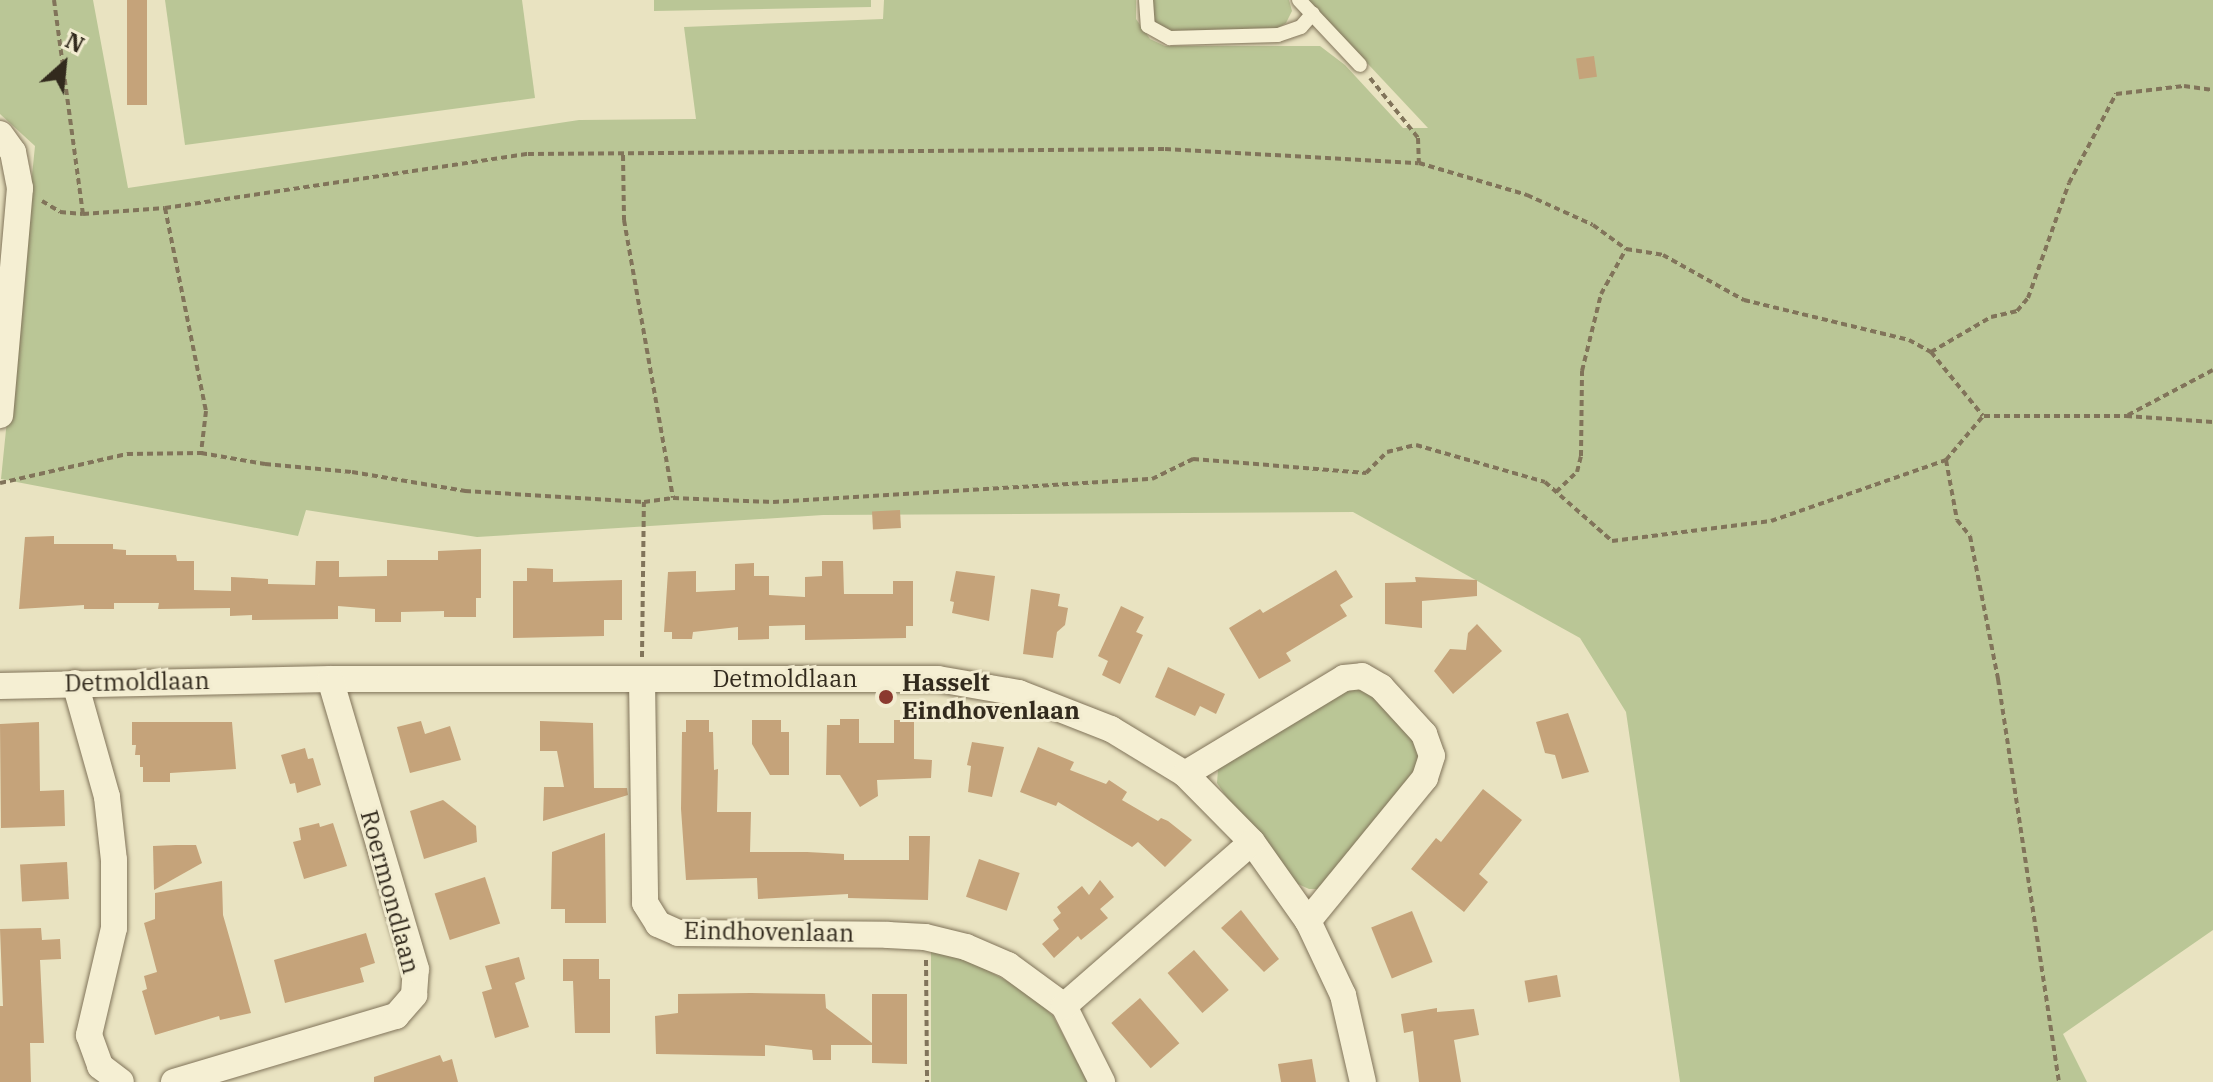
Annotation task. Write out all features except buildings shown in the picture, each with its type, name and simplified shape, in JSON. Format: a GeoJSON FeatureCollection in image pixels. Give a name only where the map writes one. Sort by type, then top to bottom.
{"type":"FeatureCollection","features":[{"type":"Feature","properties":{"kind":"street"},"geometry":{"type":"LineString","coordinates":[[0,134],[13,152],[20,188],[0,415]]}},
{"type":"Feature","properties":{"kind":"street"},"geometry":{"type":"LineString","coordinates":[[1185,774],[1344,678],[1362,676],[1381,687],[1424,734],[1432,756],[1425,778],[1308,921]]}},
{"type":"Feature","properties":{"kind":"street","name":"Detmoldlaan"},"geometry":{"type":"LineString","coordinates":[[0,686],[330,679],[938,679],[1019,693],[1111,729],[1185,774],[1252,842],[1308,921],[1343,995],[1363,1082]]}},
{"type":"Feature","properties":{"kind":"street","name":"Roermondlaan"},"geometry":{"type":"LineString","coordinates":[[174,1082],[396,1016],[414,995],[416,969],[330,679]]}},
{"type":"Feature","properties":{"kind":"street","name":"Eindhovenlaan"},"geometry":{"type":"LineString","coordinates":[[642,679],[645,903],[658,924],[678,933],[925,937],[966,947],[1008,965],[1064,1006],[1102,1082]]}},
{"type":"Feature","properties":{"kind":"street"},"geometry":{"type":"LineString","coordinates":[[75,683],[107,797],[114,860],[114,928],[89,1035],[100,1066],[121,1082]]}},
{"type":"Feature","properties":{"kind":"street"},"geometry":{"type":"LineString","coordinates":[[1064,1006],[1252,842]]}},
{"type":"Feature","properties":{"kind":"lane"},"geometry":{"type":"LineString","coordinates":[[1146,0],[1148,26],[1170,38],[1278,35],[1301,27],[1313,13]]}},
{"type":"Feature","properties":{"kind":"lane"},"geometry":{"type":"LineString","coordinates":[[1299,0],[1360,65]]}},
{"type":"Feature","properties":{"kind":"path"},"geometry":{"type":"LineString","coordinates":[[54,0],[83,214],[165,208],[528,154],[1165,149],[1419,163],[1527,195],[1593,225],[1626,249],[1663,255],[1744,300],[1909,340],[1931,352],[1983,416]]}},
{"type":"Feature","properties":{"kind":"path"},"geometry":{"type":"LineString","coordinates":[[1360,65],[1418,138],[1419,163]]}},
{"type":"Feature","properties":{"kind":"path"},"geometry":{"type":"LineString","coordinates":[[1931,352],[1991,317],[2017,311],[2028,298],[2069,183],[2116,94],[2184,86],[2213,90]]}},
{"type":"Feature","properties":{"kind":"path"},"geometry":{"type":"LineString","coordinates":[[623,155],[624,220],[673,498]]}},
{"type":"Feature","properties":{"kind":"path"},"geometry":{"type":"LineString","coordinates":[[165,208],[206,411],[201,453]]}},
{"type":"Feature","properties":{"kind":"path"},"geometry":{"type":"LineString","coordinates":[[1556,492],[1577,472],[1581,456],[1582,371],[1601,294],[1626,249]]}},
{"type":"Feature","properties":{"kind":"path"},"geometry":{"type":"LineString","coordinates":[[2126,416],[2213,370]]}},
{"type":"Feature","properties":{"kind":"path"},"geometry":{"type":"LineString","coordinates":[[0,483],[127,454],[201,453],[265,464],[352,472],[465,491],[644,502],[673,498],[773,502],[1152,479],[1193,459],[1366,473],[1387,452],[1416,445],[1545,482],[1612,541],[1771,521],[1946,460],[1983,416],[2126,416],[2213,422]]}},
{"type":"Feature","properties":{"kind":"path"},"geometry":{"type":"LineString","coordinates":[[1946,460],[1957,520],[1970,536],[1998,679],[2059,1082]]}},
{"type":"Feature","properties":{"kind":"path"},"geometry":{"type":"LineString","coordinates":[[642,679],[644,502]]}},
{"type":"Feature","properties":{"kind":"path"},"geometry":{"type":"LineString","coordinates":[[925,937],[927,1082]]}},
{"type":"Feature","properties":{"kind":"green space"},"geometry":{"type":"Polygon","coordinates":[[[0,0],[93,0],[128,188],[579,120],[696,119],[684,27],[883,19],[884,0],[1136,0],[1136,19],[1150,39],[1165,46],[1320,46],[1345,65],[1403,128],[1428,128],[1308,0],[2213,0],[2213,930],[2063,1034],[2087,1082],[1680,1082],[1626,712],[1580,638],[1353,512],[823,515],[477,537],[306,510],[298,536],[1,479],[35,146],[0,114],[0,0]]]}},
{"type":"Feature","properties":{"kind":"green space"},"geometry":{"type":"Polygon","coordinates":[[[165,0],[522,0],[535,98],[185,145],[165,0]]]}},
{"type":"Feature","properties":{"kind":"green space"},"geometry":{"type":"Polygon","coordinates":[[[654,0],[871,0],[871,7],[654,11],[654,0]]]}},
{"type":"Feature","properties":{"kind":"green space"},"geometry":{"type":"Polygon","coordinates":[[[1151,0],[1289,0],[1292,11],[1286,23],[1273,31],[1178,34],[1153,23],[1151,0]]]}},
{"type":"Feature","properties":{"kind":"green space"},"geometry":{"type":"Polygon","coordinates":[[[1361,685],[1420,741],[1425,760],[1318,889],[1309,889],[1298,884],[1227,798],[1217,783],[1218,770],[1223,762],[1346,688],[1361,685]]]}},
{"type":"Feature","properties":{"kind":"green space"},"geometry":{"type":"Polygon","coordinates":[[[931,950],[963,957],[1031,994],[1053,1016],[1088,1082],[931,1082],[931,950]]]}},
{"type":"Feature","properties":{"kind":"place","name":"Hasselt Eindhovenlaan"},"geometry":{"type":"Point","coordinates":[886,697]}}]}
